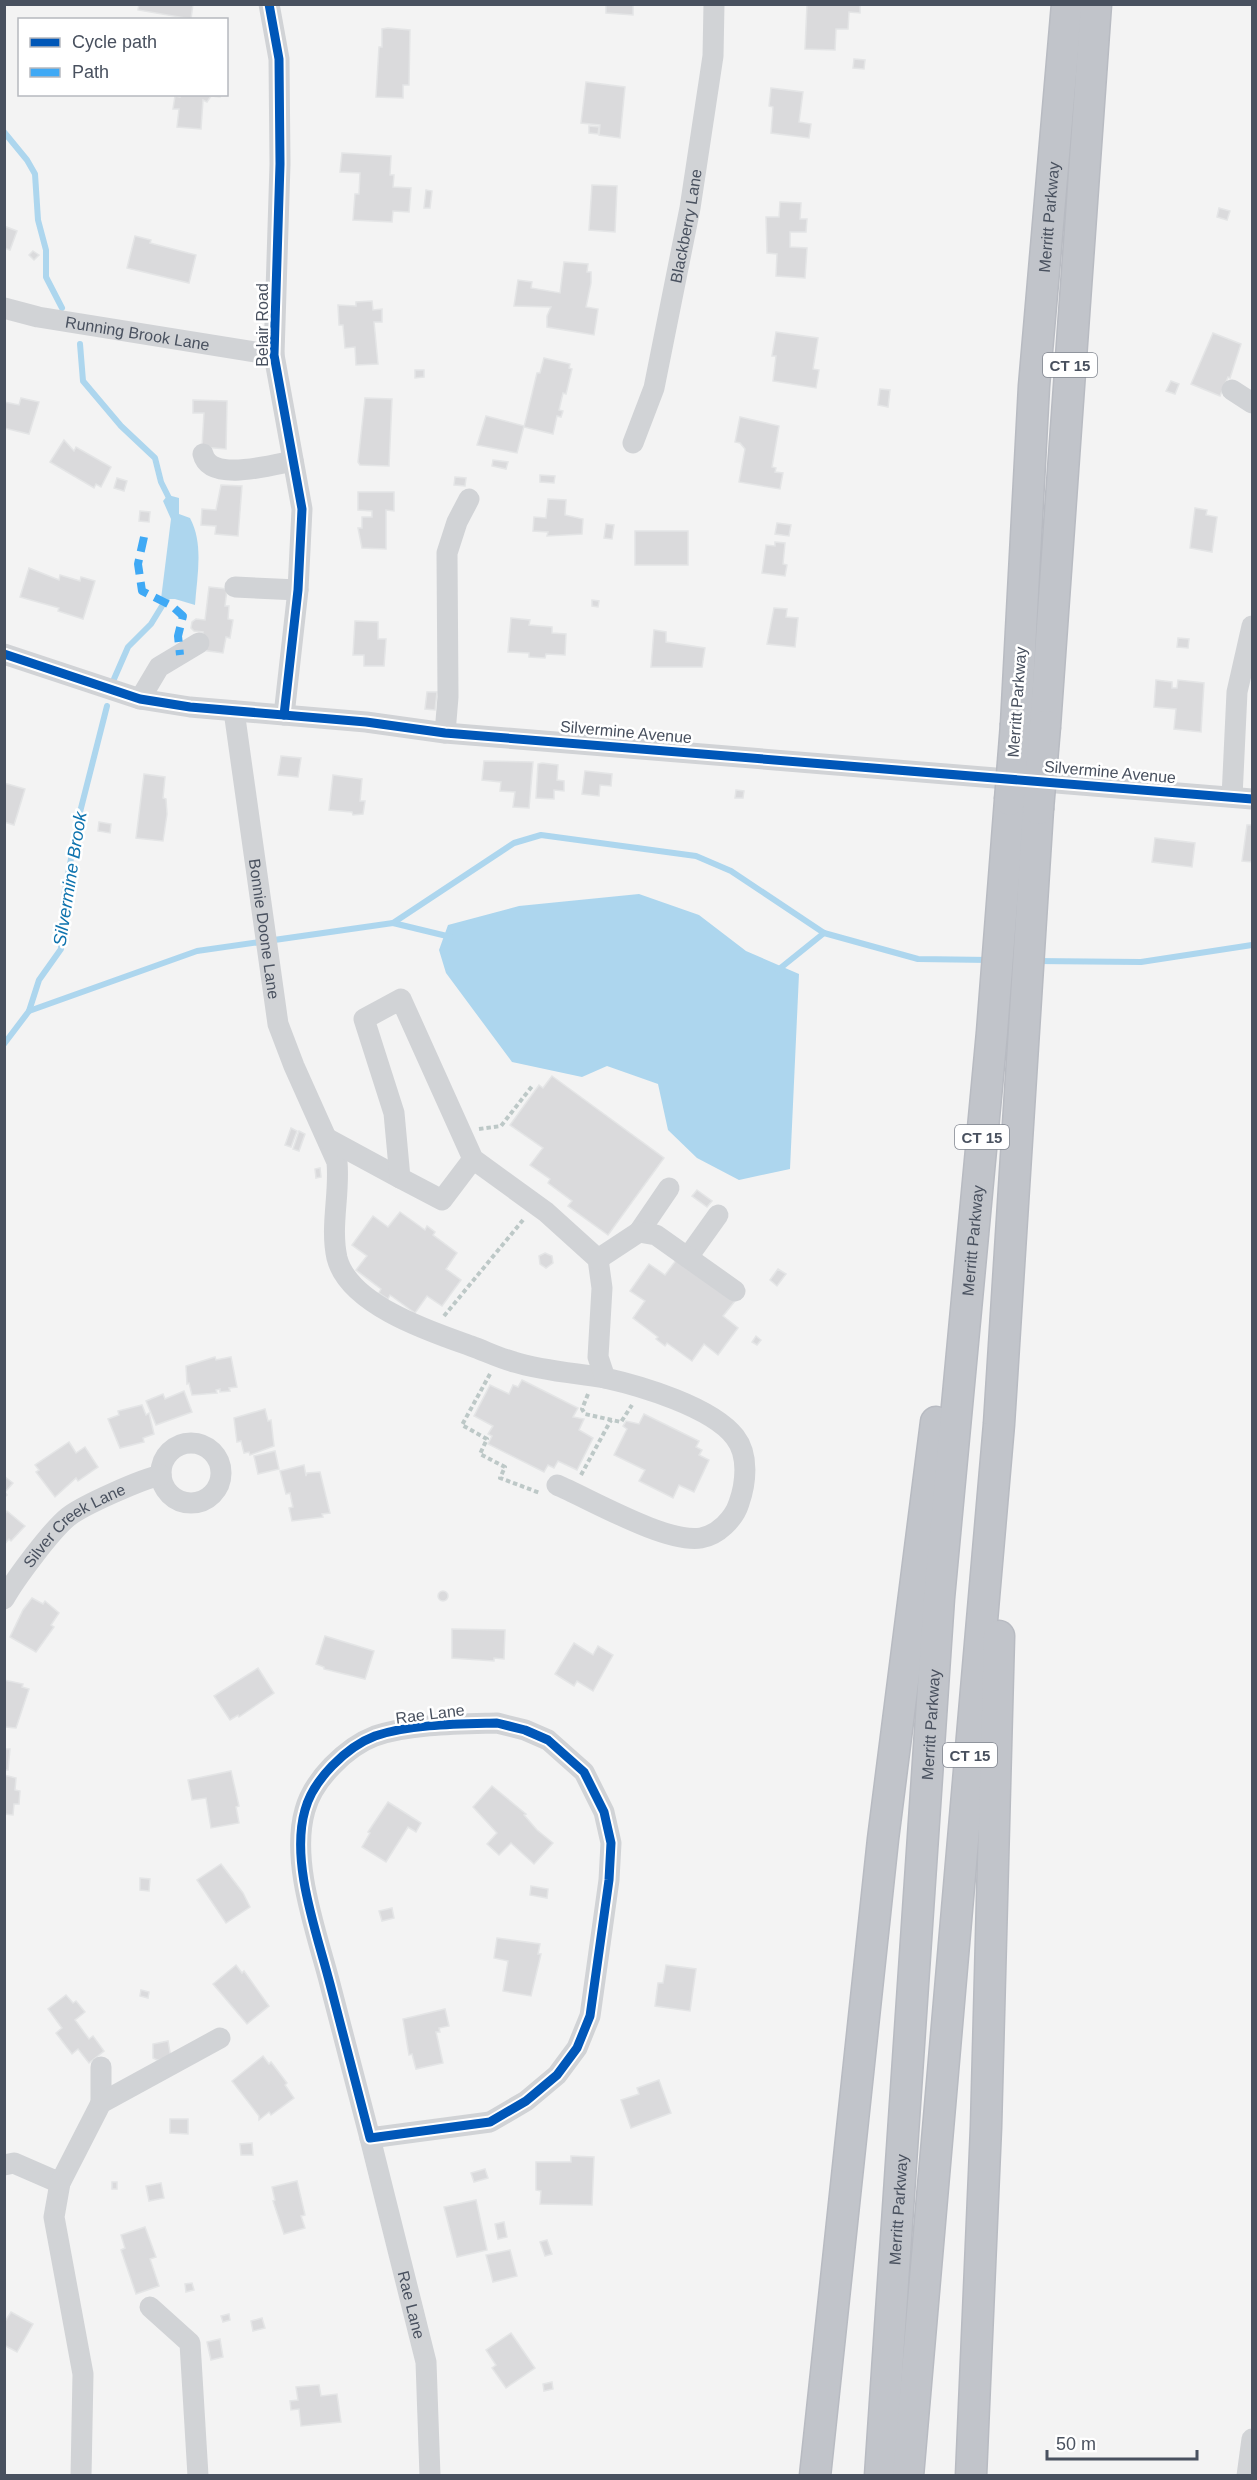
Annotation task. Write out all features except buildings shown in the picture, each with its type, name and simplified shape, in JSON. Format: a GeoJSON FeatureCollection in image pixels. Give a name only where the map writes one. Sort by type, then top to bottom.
{"type":"FeatureCollection","features":[{"type":"Feature","properties":{"kind":"highway","name":"Merritt Parkway"},"geometry":{"type":"LineString","coordinates":[[1030,725],[1034,386],[1068,4]]}},
{"type":"Feature","properties":{"kind":"highway","name":"Merritt Parkway"},"geometry":{"type":"LineString","coordinates":[[880,2475],[938,1610],[992,1032],[1002,900],[1024,805],[1096,4]]}},
{"type":"Feature","properties":{"kind":"highway","name":"Merritt Parkway"},"geometry":{"type":"LineString","coordinates":[[908,2475],[999,1424],[1032,897],[1024,805]]}},
{"type":"Feature","properties":{"kind":"highway"},"geometry":{"type":"LineString","coordinates":[[815,2475],[883,1839],[910,1615],[943,1381],[972,1242]]}},
{"type":"Feature","properties":{"kind":"highway"},"geometry":{"type":"LineString","coordinates":[[971,2475],[993,1896],[999,1644],[999,1424]]}},
{"type":"Feature","properties":{"kind":"street","name":"Belair Road"},"geometry":{"type":"LineString","coordinates":[[269,4],[279,59],[280,164],[273,355],[302,509],[298,590],[284,715]]}},
{"type":"Feature","properties":{"kind":"street","name":"Blackberry Lane"},"geometry":{"type":"LineString","coordinates":[[633,443],[654,388],[690,208],[713,56],[714,4]]}},
{"type":"Feature","properties":{"kind":"street","name":"Running Brook Lane"},"geometry":{"type":"LineString","coordinates":[[4,308],[38,316],[273,355]]}},
{"type":"Feature","properties":{"kind":"street"},"geometry":{"type":"LineString","coordinates":[[1232,390],[1252,403]]}},
{"type":"Feature","properties":{"kind":"street"},"geometry":{"type":"LineString","coordinates":[[202,454],[204,461],[211,466],[228,471],[293,461]]}},
{"type":"Feature","properties":{"kind":"street"},"geometry":{"type":"LineString","coordinates":[[445,733],[448,697],[447,553],[457,522],[469,499]]}},
{"type":"Feature","properties":{"kind":"street"},"geometry":{"type":"LineString","coordinates":[[235,587],[298,590]]}},
{"type":"Feature","properties":{"kind":"street"},"geometry":{"type":"LineString","coordinates":[[1242,798],[1237,692],[1252,626]]}},
{"type":"Feature","properties":{"kind":"street"},"geometry":{"type":"LineString","coordinates":[[140,699],[159,667],[199,643]]}},
{"type":"Feature","properties":{"kind":"street","name":"Silvermine Avenue"},"geometry":{"type":"LineString","coordinates":[[4,654],[140,699],[234,711],[445,733],[1242,798]]}},
{"type":"Feature","properties":{"kind":"street","name":"Bonnie Doone Lane"},"geometry":{"type":"LineString","coordinates":[[234,711],[273,1001],[285,1045],[337,1162],[339,1178],[334,1231],[338,1260],[354,1285],[387,1311],[430,1333],[514,1362],[644,1386],[695,1409],[726,1428],[742,1449],[745,1481],[733,1517],[713,1534],[700,1539],[660,1532],[557,1485]]}},
{"type":"Feature","properties":{"kind":"street"},"geometry":{"type":"LineString","coordinates":[[400,1178],[394,1113],[364,1018],[401,999],[473,1159],[535,1204],[598,1259],[602,1288],[598,1358],[600,1377]]}},
{"type":"Feature","properties":{"kind":"street"},"geometry":{"type":"LineString","coordinates":[[328,1139],[442,1200],[473,1159]]}},
{"type":"Feature","properties":{"kind":"street"},"geometry":{"type":"LineString","coordinates":[[598,1259],[639,1232],[669,1188]]}},
{"type":"Feature","properties":{"kind":"street"},"geometry":{"type":"LineString","coordinates":[[687,1257],[718,1215]]}},
{"type":"Feature","properties":{"kind":"street"},"geometry":{"type":"LineString","coordinates":[[639,1232],[656,1235],[735,1291]]}},
{"type":"Feature","properties":{"kind":"street","name":"Silver Creek Lane"},"geometry":{"type":"LineString","coordinates":[[4,1599],[13,1582],[68,1517],[146,1479],[162,1475]]}},
{"type":"Feature","properties":{"kind":"street","name":"Rae Lane"},"geometry":{"type":"LineString","coordinates":[[370,2138],[490,2122],[526,2101],[557,2075],[578,2048],[590,2016],[609,1880],[610,1844],[604,1812],[584,1772],[549,1740],[525,1730],[497,1723],[440,1725],[375,1737],[340,1759],[314,1786],[305,1811],[301,1835],[306,1892],[426,2362],[430,2475]]}},
{"type":"Feature","properties":{"kind":"street"},"geometry":{"type":"LineString","coordinates":[[101,2103],[220,2038]]}},
{"type":"Feature","properties":{"kind":"street"},"geometry":{"type":"LineString","coordinates":[[81,2475],[83,2374],[54,2217],[60,2183],[101,2103],[101,2067]]}},
{"type":"Feature","properties":{"kind":"street"},"geometry":{"type":"LineString","coordinates":[[4,2165],[14,2163],[60,2183]]}},
{"type":"Feature","properties":{"kind":"street"},"geometry":{"type":"LineString","coordinates":[[150,2307],[190,2343],[198,2475]]}},
{"type":"Feature","properties":{"kind":"street"},"geometry":{"type":"LineString","coordinates":[[1247,2475],[1252,2439]]}},
{"type":"Feature","properties":{"kind":"path"},"geometry":{"type":"LineString","coordinates":[[460,1131],[501,1126],[533,1085]]}},
{"type":"Feature","properties":{"kind":"path"},"geometry":{"type":"LineString","coordinates":[[430,1333],[535,1204]]}},
{"type":"Feature","properties":{"kind":"path"},"geometry":{"type":"LineString","coordinates":[[500,1357],[462,1425],[487,1439],[480,1454],[505,1467],[500,1478],[537,1494],[557,1485]]}},
{"type":"Feature","properties":{"kind":"path"},"geometry":{"type":"LineString","coordinates":[[600,1377],[582,1409],[585,1414],[621,1422],[644,1386]]}},
{"type":"Feature","properties":{"kind":"path"},"geometry":{"type":"LineString","coordinates":[[590,1460],[611,1420]]}},
{"type":"Feature","properties":{"kind":"water"},"geometry":{"type":"Polygon","coordinates":[[[168,495],[179,498],[179,514],[190,518],[197,538],[195,605],[175,599],[161,599],[171,519],[163,501],[168,495]]]}},
{"type":"Feature","properties":{"kind":"water"},"geometry":{"type":"Polygon","coordinates":[[[639,894],[699,915],[746,951],[799,974],[790,1169],[739,1180],[697,1158],[668,1130],[658,1084],[607,1066],[582,1077],[512,1062],[446,973],[439,950],[448,925],[519,906],[639,894]]]}},
{"type":"Feature","properties":{"kind":"waterway","name":"Silvermine Brook"},"geometry":{"type":"LineString","coordinates":[[4,132],[27,160],[35,174],[38,220],[46,250],[46,277],[62,308]]}},
{"type":"Feature","properties":{"kind":"waterway","name":"Silvermine Brook"},"geometry":{"type":"LineString","coordinates":[[80,344],[83,381],[121,426],[155,458],[161,482],[170,500]]}},
{"type":"Feature","properties":{"kind":"waterway","name":"Silvermine Brook"},"geometry":{"type":"LineString","coordinates":[[114,679],[128,647],[151,624],[170,593]]}},
{"type":"Feature","properties":{"kind":"waterway","name":"Silvermine Brook"},"geometry":{"type":"LineString","coordinates":[[29,1011],[39,980],[61,949],[64,896],[79,816],[107,706]]}},
{"type":"Feature","properties":{"kind":"waterway"},"geometry":{"type":"LineString","coordinates":[[4,1044],[29,1011],[197,951],[393,923],[514,843],[541,835],[696,856],[731,871],[824,933],[918,959],[989,960]]}},
{"type":"Feature","properties":{"kind":"waterway"},"geometry":{"type":"LineString","coordinates":[[393,923],[451,937]]}},
{"type":"Feature","properties":{"kind":"waterway"},"geometry":{"type":"LineString","coordinates":[[778,970],[824,933]]}},
{"type":"Feature","properties":{"kind":"waterway"},"geometry":{"type":"LineString","coordinates":[[1035,961],[1141,962],[1252,945]]}},
{"type":"Feature","properties":{"kind":"marked path"},"geometry":{"type":"LineString","coordinates":[[144,537],[138,564],[142,591],[172,606],[183,616],[178,636],[180,655]]}},
{"type":"Feature","properties":{"kind":"cycle path"},"geometry":{"type":"LineString","coordinates":[[269,4],[279,59],[280,164],[274,355],[302,509],[298,590],[284,715]]}},
{"type":"Feature","properties":{"kind":"cycle path"},"geometry":{"type":"LineString","coordinates":[[4,654],[140,699],[190,707],[366,722],[445,733],[1252,799]]}},
{"type":"Feature","properties":{"kind":"cycle path"},"geometry":{"type":"LineString","coordinates":[[497,1723],[525,1730],[548,1740],[584,1772],[604,1812],[611,1843],[609,1880],[590,2016],[577,2048],[557,2075],[526,2101],[490,2122],[370,2138],[307,1897],[301,1852],[301,1830],[305,1810],[315,1787],[332,1766],[353,1748],[375,1736],[419,1727],[497,1723]]}}]}
